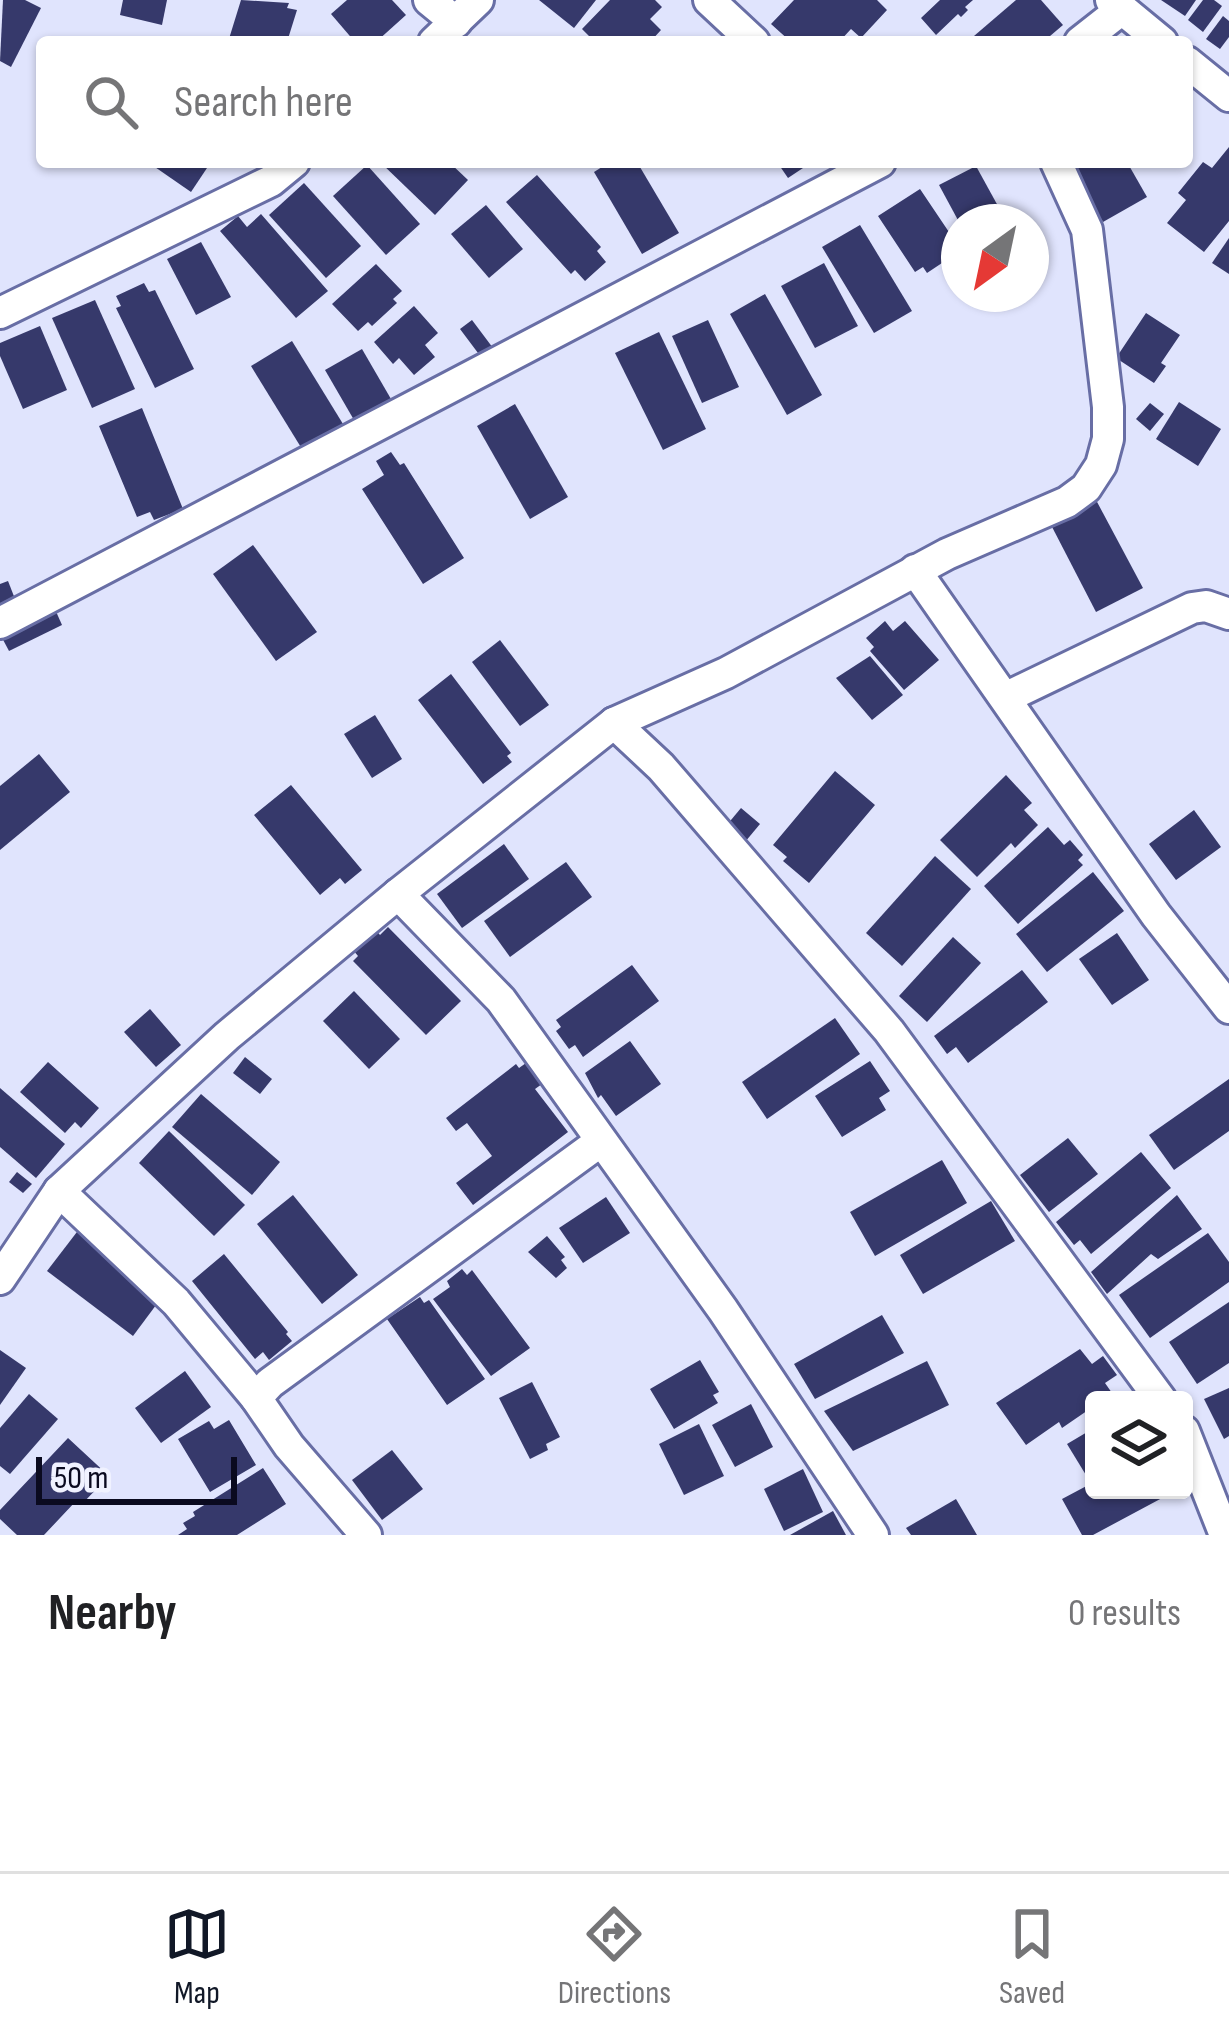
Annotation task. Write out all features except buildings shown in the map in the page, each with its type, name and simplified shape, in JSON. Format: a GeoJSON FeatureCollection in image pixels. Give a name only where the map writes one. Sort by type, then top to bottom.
{"type":"FeatureCollection","features":[{"type":"Feature","properties":{"kind":"street"},"geometry":{"type":"LineString","coordinates":[[429,0],[456,21]]}},
{"type":"Feature","properties":{"kind":"street"},"geometry":{"type":"LineString","coordinates":[[709,0],[748,36]]}},
{"type":"Feature","properties":{"kind":"street"},"geometry":{"type":"LineString","coordinates":[[1086,36],[1116,5],[1155,36]]}},
{"type":"Feature","properties":{"kind":"street"},"geometry":{"type":"LineString","coordinates":[[1193,67],[1229,96]]}},
{"type":"Feature","properties":{"kind":"street"},"geometry":{"type":"LineString","coordinates":[[0,313],[271,181],[287,168]]}},
{"type":"Feature","properties":{"kind":"street"},"geometry":{"type":"LineString","coordinates":[[0,623],[860,168]]}},
{"type":"Feature","properties":{"kind":"street"},"geometry":{"type":"LineString","coordinates":[[0,1279],[58,1192],[226,1036],[614,724],[726,673],[915,570],[1067,502],[1086,488],[1101,465],[1108,439],[1108,406],[1087,230],[1059,168]]}},
{"type":"Feature","properties":{"kind":"street"},"geometry":{"type":"LineString","coordinates":[[915,570],[1156,915],[1229,1008]]}},
{"type":"Feature","properties":{"kind":"street"},"geometry":{"type":"LineString","coordinates":[[1007,697],[1192,608],[1207,606],[1229,614]]}},
{"type":"Feature","properties":{"kind":"street"},"geometry":{"type":"LineString","coordinates":[[614,724],[661,767],[889,1031],[1154,1391]]}},
{"type":"Feature","properties":{"kind":"street"},"geometry":{"type":"LineString","coordinates":[[398,894],[500,1000],[723,1310],[873,1535]]}},
{"type":"Feature","properties":{"kind":"street"},"geometry":{"type":"LineString","coordinates":[[256,1398],[270,1383],[602,1141]]}},
{"type":"Feature","properties":{"kind":"street"},"geometry":{"type":"LineString","coordinates":[[58,1192],[176,1302],[366,1535]]}},
{"type":"Feature","properties":{"kind":"street"},"geometry":{"type":"LineString","coordinates":[[1193,1454],[1225,1535]]}}]}
